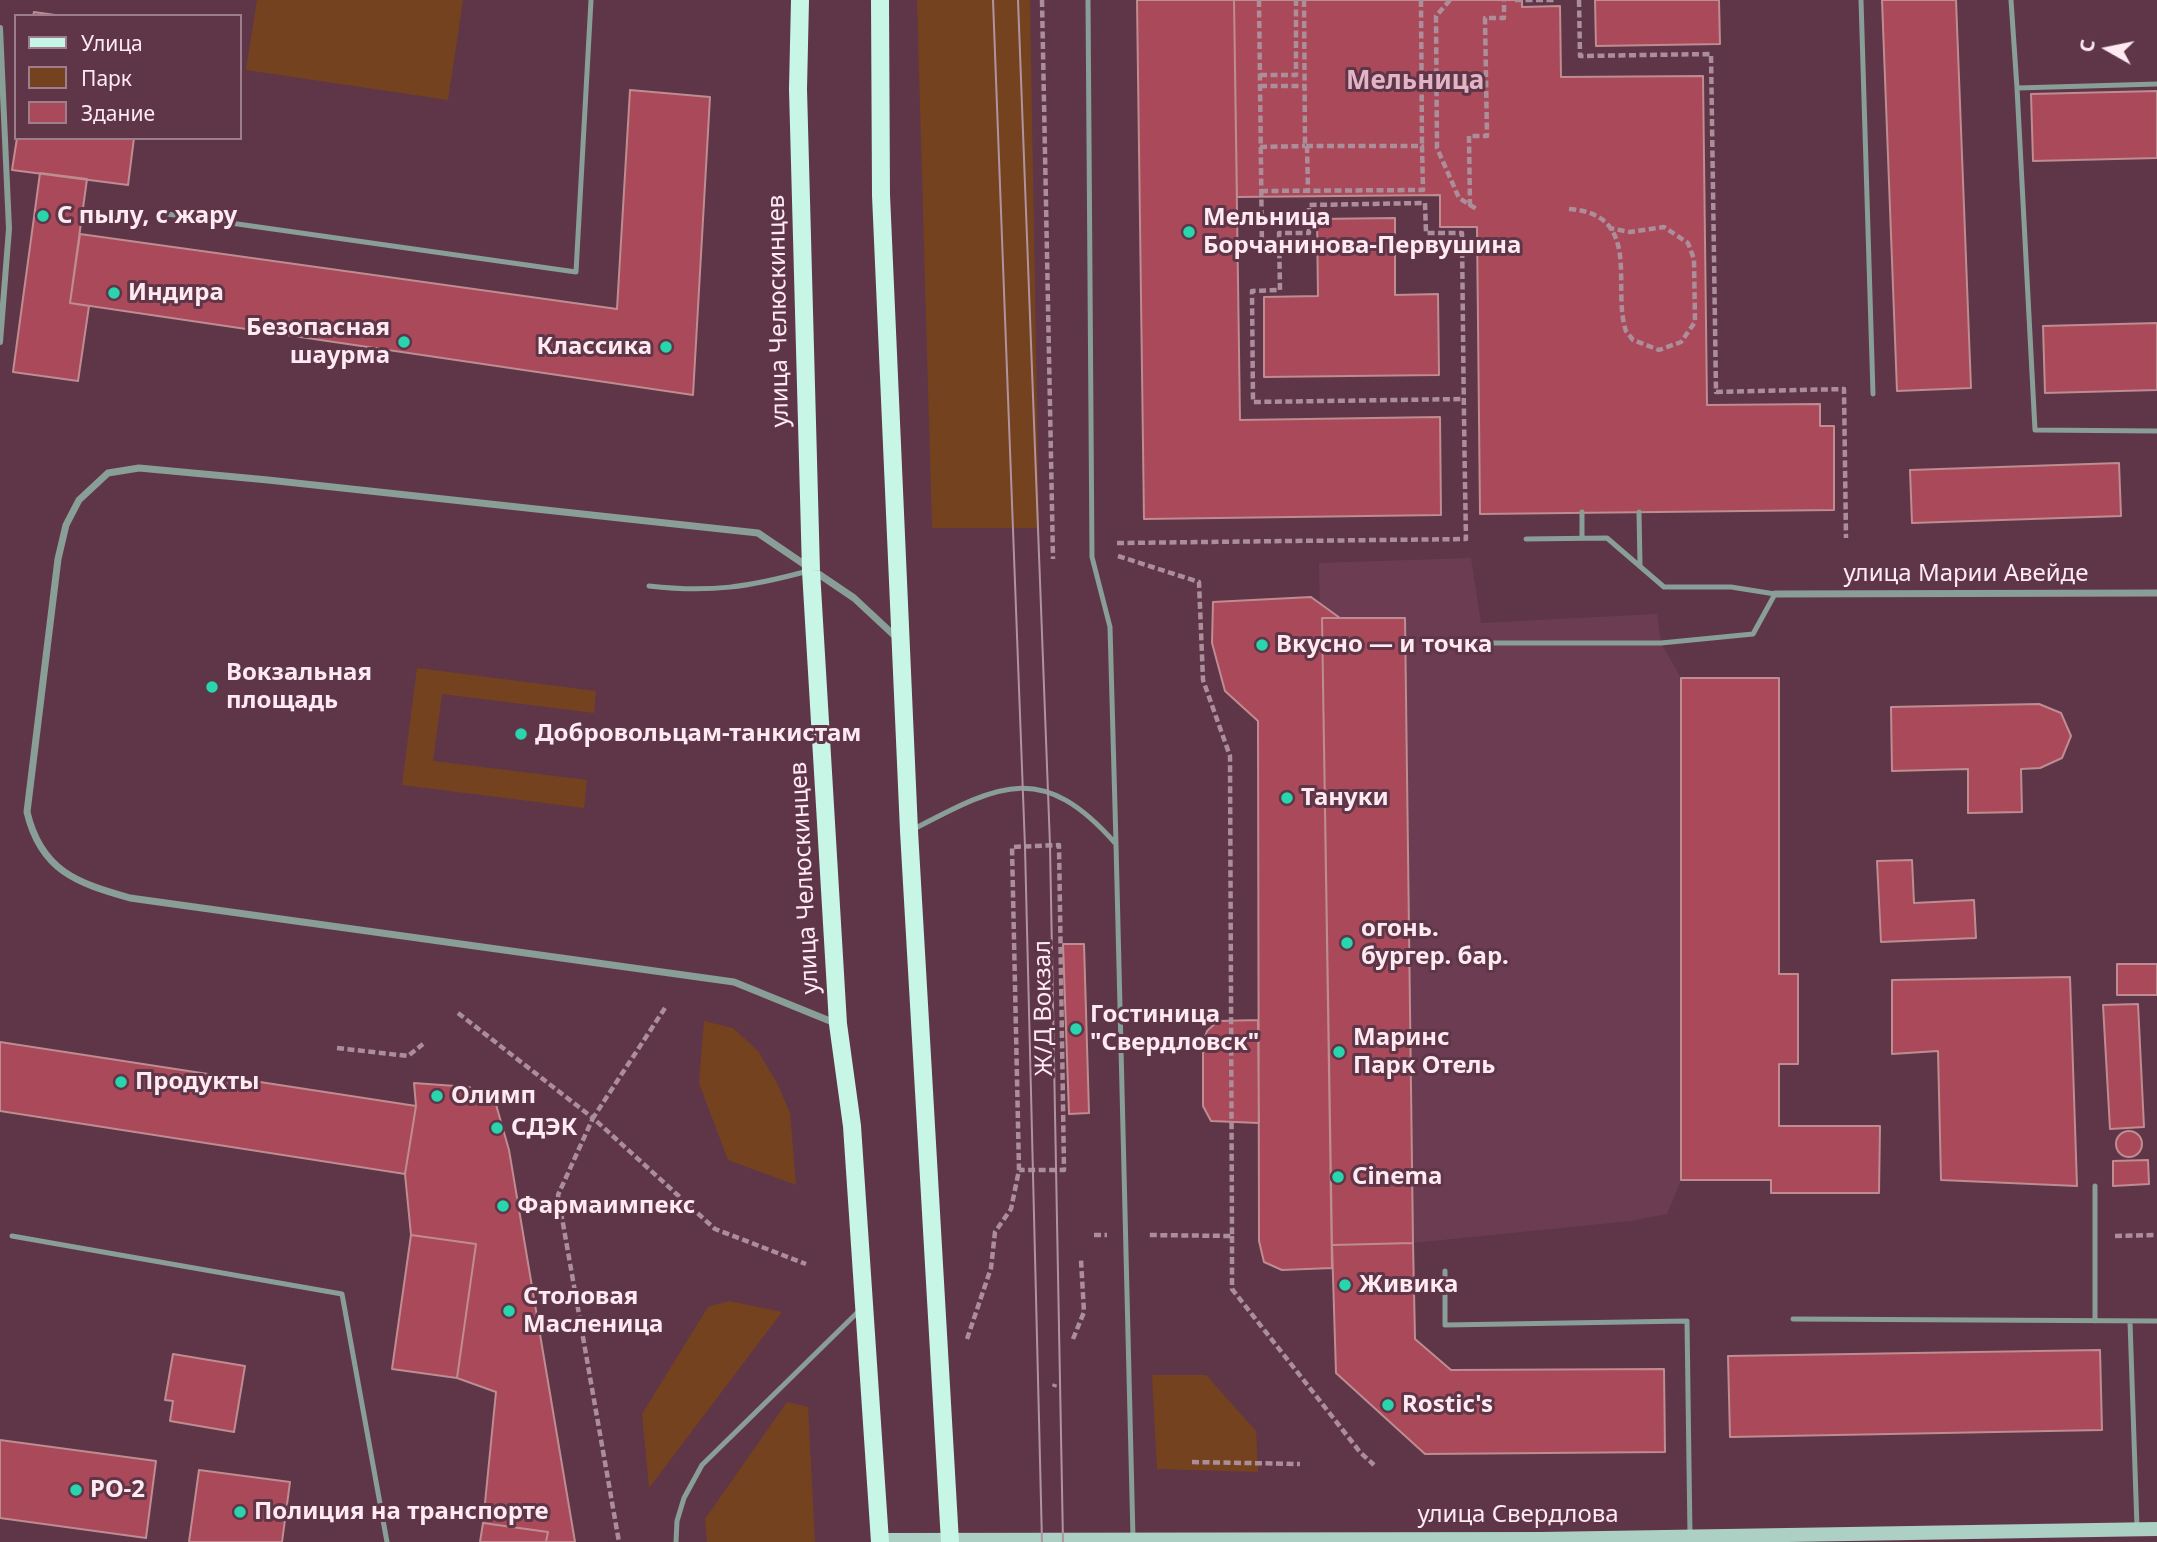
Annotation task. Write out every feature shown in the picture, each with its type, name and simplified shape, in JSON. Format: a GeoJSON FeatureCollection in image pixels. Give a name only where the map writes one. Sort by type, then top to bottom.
{"type":"FeatureCollection","features":[{"type":"Feature","properties":{"kind":"main road","name":"улица Челюскинцев"},"geometry":{"type":"LineString","coordinates":[[800,0],[799,103],[811,571],[838,1024],[852,1126],[880,1541]]}},
{"type":"Feature","properties":{"kind":"main road"},"geometry":{"type":"LineString","coordinates":[[880,0],[881,195],[903,643],[909,831],[950,1541]]}},
{"type":"Feature","properties":{"kind":"main road","name":"улица Свердлова"},"geometry":{"type":"LineString","coordinates":[[880,1541],[1541,1539],[2157,1530]]}},
{"type":"Feature","properties":{"kind":"street"},"geometry":{"type":"LineString","coordinates":[[0,28],[9,229],[0,342]]}},
{"type":"Feature","properties":{"kind":"street"},"geometry":{"type":"LineString","coordinates":[[838,1024],[734,982],[130,898],[86,885],[59,869],[41,850],[27,812],[58,559],[66,525],[79,500],[93,484],[115,471],[139,468],[281,481],[758,533],[854,598],[903,643]]}},
{"type":"Feature","properties":{"kind":"street","name":"улица Марии Авейде"},"geometry":{"type":"LineString","coordinates":[[1775,594],[2157,593]]}},
{"type":"Feature","properties":{"kind":"lane"},"geometry":{"type":"LineString","coordinates":[[166,215],[576,272],[591,0]]}},
{"type":"Feature","properties":{"kind":"lane"},"geometry":{"type":"LineString","coordinates":[[1088,0],[1092,557],[1110,627],[1133,1540]]}},
{"type":"Feature","properties":{"kind":"lane"},"geometry":{"type":"LineString","coordinates":[[1861,0],[1873,394]]}},
{"type":"Feature","properties":{"kind":"lane"},"geometry":{"type":"LineString","coordinates":[[2011,0],[2035,430],[2157,431]]}},
{"type":"Feature","properties":{"kind":"lane"},"geometry":{"type":"LineString","coordinates":[[2017,88],[2157,84]]}},
{"type":"Feature","properties":{"kind":"lane"},"geometry":{"type":"LineString","coordinates":[[1582,512],[1582,538]]}},
{"type":"Feature","properties":{"kind":"lane"},"geometry":{"type":"LineString","coordinates":[[1639,512],[1640,565]]}},
{"type":"Feature","properties":{"kind":"lane"},"geometry":{"type":"LineString","coordinates":[[1433,643],[1661,643],[1753,634],[1775,594],[1731,587],[1664,587],[1607,538],[1526,538]]}},
{"type":"Feature","properties":{"kind":"lane"},"geometry":{"type":"LineString","coordinates":[[649,586],[694,591],[751,587],[811,571]]}},
{"type":"Feature","properties":{"kind":"lane"},"geometry":{"type":"LineString","coordinates":[[909,831],[988,792],[1021,788],[1046,789],[1091,815],[1116,844]]}},
{"type":"Feature","properties":{"kind":"lane"},"geometry":{"type":"LineString","coordinates":[[2095,1186],[2095,1321]]}},
{"type":"Feature","properties":{"kind":"lane"},"geometry":{"type":"LineString","coordinates":[[12,1236],[342,1294],[387,1542]]}},
{"type":"Feature","properties":{"kind":"lane"},"geometry":{"type":"LineString","coordinates":[[1445,1271],[1446,1325],[1688,1321],[1690,1535]]}},
{"type":"Feature","properties":{"kind":"lane"},"geometry":{"type":"LineString","coordinates":[[676,1542],[677,1521],[684,1498],[702,1465],[863,1306]]}},
{"type":"Feature","properties":{"kind":"lane"},"geometry":{"type":"LineString","coordinates":[[1793,1320],[2157,1321]]}},
{"type":"Feature","properties":{"kind":"lane"},"geometry":{"type":"LineString","coordinates":[[2130,1322],[2137,1530]]}},
{"type":"Feature","properties":{"kind":"path"},"geometry":{"type":"LineString","coordinates":[[1042,0],[1053,559]]}},
{"type":"Feature","properties":{"kind":"path"},"geometry":{"type":"LineString","coordinates":[[1259,0],[1262,250],[1279,250]]}},
{"type":"Feature","properties":{"kind":"path"},"geometry":{"type":"LineString","coordinates":[[1260,75],[1296,75],[1296,0]]}},
{"type":"Feature","properties":{"kind":"path"},"geometry":{"type":"LineString","coordinates":[[1304,0],[1308,191]]}},
{"type":"Feature","properties":{"kind":"path"},"geometry":{"type":"LineString","coordinates":[[1261,191],[1423,190],[1421,0]]}},
{"type":"Feature","properties":{"kind":"path"},"geometry":{"type":"LineString","coordinates":[[1450,0],[1436,16],[1437,148],[1458,198],[1478,210]]}},
{"type":"Feature","properties":{"kind":"path"},"geometry":{"type":"LineString","coordinates":[[1470,206],[1469,136],[1487,136],[1485,18],[1504,18],[1504,0]]}},
{"type":"Feature","properties":{"kind":"path"},"geometry":{"type":"LineString","coordinates":[[1515,0],[1557,0]]}},
{"type":"Feature","properties":{"kind":"path"},"geometry":{"type":"LineString","coordinates":[[1579,0],[1580,56],[1711,54],[1716,392],[1844,390],[1846,538]]}},
{"type":"Feature","properties":{"kind":"path"},"geometry":{"type":"LineString","coordinates":[[1260,86],[1305,86]]}},
{"type":"Feature","properties":{"kind":"path"},"geometry":{"type":"LineString","coordinates":[[1260,147],[1422,146]]}},
{"type":"Feature","properties":{"kind":"path"},"geometry":{"type":"LineString","coordinates":[[1117,543],[1466,539],[1462,233],[1426,233],[1425,203],[1308,205],[1309,233],[1279,233],[1279,290],[1252,290],[1253,401],[1464,398]]}},
{"type":"Feature","properties":{"kind":"path"},"geometry":{"type":"LineString","coordinates":[[1569,209],[1598,218],[1609,228],[1620,248],[1623,264],[1623,323],[1626,331],[1647,348],[1659,350],[1681,342],[1695,322],[1694,259],[1688,243],[1664,227],[1630,232],[1609,228]]}},
{"type":"Feature","properties":{"kind":"path"},"geometry":{"type":"LineString","coordinates":[[1118,556],[1199,582],[1203,680],[1230,756],[1232,1289],[1360,1452],[1374,1465]]}},
{"type":"Feature","properties":{"kind":"path","name":"Ж/Д Вокзал"},"geometry":{"type":"LineString","coordinates":[[966,1343],[991,1268],[995,1232],[1011,1209],[1019,1170],[1012,847],[1059,845],[1064,1170],[1019,1170]]}},
{"type":"Feature","properties":{"kind":"path"},"geometry":{"type":"LineString","coordinates":[[619,1542],[558,1195],[593,1118],[665,1007]]}},
{"type":"Feature","properties":{"kind":"path"},"geometry":{"type":"LineString","coordinates":[[458,1013],[593,1118],[715,1229],[806,1264]]}},
{"type":"Feature","properties":{"kind":"path"},"geometry":{"type":"LineString","coordinates":[[337,1048],[408,1056],[423,1044]]}},
{"type":"Feature","properties":{"kind":"path"},"geometry":{"type":"LineString","coordinates":[[1094,1235],[1232,1236]]}},
{"type":"Feature","properties":{"kind":"path"},"geometry":{"type":"LineString","coordinates":[[1073,1339],[1084,1312],[1081,1260]]}},
{"type":"Feature","properties":{"kind":"path"},"geometry":{"type":"LineString","coordinates":[[1192,1462],[1300,1464]]}},
{"type":"Feature","properties":{"kind":"shaded area"},"geometry":{"type":"Polygon","coordinates":[[[1471,558],[1481,623],[1657,614],[1661,643],[1681,678],[1681,1180],[1667,1214],[1630,1221],[1413,1243],[1332,1245],[1319,563],[1471,558]]]}},
{"type":"Feature","properties":{"kind":"green space"},"geometry":{"type":"Polygon","coordinates":[[[257,0],[463,0],[448,100],[246,70],[257,0]]]}},
{"type":"Feature","properties":{"kind":"green space"},"geometry":{"type":"Polygon","coordinates":[[[917,0],[1030,0],[1039,528],[932,528],[917,0]]]}},
{"type":"Feature","properties":{"kind":"green space"},"geometry":{"type":"Polygon","coordinates":[[[417,668],[596,691],[594,713],[442,694],[433,761],[587,780],[584,808],[402,785],[417,668]]]}},
{"type":"Feature","properties":{"kind":"green space"},"geometry":{"type":"Polygon","coordinates":[[[704,1021],[733,1028],[758,1051],[778,1085],[790,1113],[796,1185],[728,1160],[699,1083],[704,1021]]]}},
{"type":"Feature","properties":{"kind":"green space"},"geometry":{"type":"Polygon","coordinates":[[[729,1301],[782,1312],[649,1488],[642,1414],[708,1307],[729,1301]]]}},
{"type":"Feature","properties":{"kind":"green space"},"geometry":{"type":"Polygon","coordinates":[[[1152,1375],[1206,1375],[1256,1431],[1258,1472],[1157,1469],[1152,1375]]]}},
{"type":"Feature","properties":{"kind":"green space"},"geometry":{"type":"Polygon","coordinates":[[[787,1402],[808,1407],[815,1542],[707,1542],[705,1519],[787,1402]]]}},
{"type":"Feature","properties":{"kind":"building","name":"Мельница Борчанинова-Первушина"},"geometry":{"type":"Polygon","coordinates":[[[1137,0],[1234,0],[1240,420],[1440,417],[1441,515],[1144,519],[1137,0]]]}},
{"type":"Feature","properties":{"kind":"building"},"geometry":{"type":"Polygon","coordinates":[[[1234,0],[1522,0],[1522,7],[1560,6],[1561,77],[1703,76],[1707,405],[1820,404],[1820,426],[1834,426],[1834,510],[1480,514],[1477,227],[1440,227],[1440,195],[1237,197],[1234,0]]]}},
{"type":"Feature","properties":{"kind":"building"},"geometry":{"type":"Polygon","coordinates":[[[1595,0],[1719,0],[1720,44],[1596,46],[1595,0]]]}},
{"type":"Feature","properties":{"kind":"building"},"geometry":{"type":"Polygon","coordinates":[[[1882,0],[1956,0],[1971,388],[1897,391],[1882,0]]]}},
{"type":"Feature","properties":{"kind":"building"},"geometry":{"type":"Polygon","coordinates":[[[630,90],[710,97],[693,395],[70,303],[80,234],[617,309],[630,90]]]}},
{"type":"Feature","properties":{"kind":"building"},"geometry":{"type":"Polygon","coordinates":[[[2157,91],[2157,158],[2033,161],[2031,94],[2157,91]]]}},
{"type":"Feature","properties":{"kind":"building"},"geometry":{"type":"Polygon","coordinates":[[[17,140],[134,140],[128,185],[12,170],[17,140]]]}},
{"type":"Feature","properties":{"kind":"building"},"geometry":{"type":"Polygon","coordinates":[[[40,173],[87,179],[70,303],[89,306],[78,381],[13,372],[40,173]]]}},
{"type":"Feature","properties":{"kind":"building"},"geometry":{"type":"Polygon","coordinates":[[[1395,218],[1395,295],[1438,294],[1439,375],[1264,377],[1264,297],[1318,296],[1317,219],[1395,218]]]}},
{"type":"Feature","properties":{"kind":"building"},"geometry":{"type":"Polygon","coordinates":[[[2157,323],[2157,390],[2045,393],[2043,326],[2157,323]]]}},
{"type":"Feature","properties":{"kind":"building"},"geometry":{"type":"Polygon","coordinates":[[[2119,463],[2121,516],[1912,523],[1910,470],[2119,463]]]}},
{"type":"Feature","properties":{"kind":"building","name":"Маринс Парк Отель"},"geometry":{"type":"Polygon","coordinates":[[[1311,597],[1340,618],[1322,618],[1332,1268],[1282,1270],[1264,1262],[1259,1241],[1258,721],[1225,691],[1212,643],[1213,602],[1311,597]]]}},
{"type":"Feature","properties":{"kind":"building"},"geometry":{"type":"Polygon","coordinates":[[[1322,618],[1405,618],[1413,1243],[1332,1245],[1322,618]]]}},
{"type":"Feature","properties":{"kind":"building"},"geometry":{"type":"Polygon","coordinates":[[[1681,678],[1779,678],[1779,974],[1798,974],[1798,1064],[1779,1064],[1779,1126],[1880,1126],[1879,1193],[1771,1193],[1771,1180],[1681,1180],[1681,678]]]}},
{"type":"Feature","properties":{"kind":"building"},"geometry":{"type":"Polygon","coordinates":[[[2039,704],[2061,713],[2071,736],[2062,758],[2040,768],[2021,769],[2022,812],[1968,813],[1968,769],[1892,771],[1891,707],[2039,704]]]}},
{"type":"Feature","properties":{"kind":"building"},"geometry":{"type":"Polygon","coordinates":[[[1912,860],[1914,903],[1974,900],[1976,938],[1881,942],[1877,861],[1912,860]]]}},
{"type":"Feature","properties":{"kind":"building","name":"Гостиница \"Свердловск\""},"geometry":{"type":"Polygon","coordinates":[[[1063,944],[1084,944],[1089,1113],[1069,1114],[1063,944]]]}},
{"type":"Feature","properties":{"kind":"building"},"geometry":{"type":"Polygon","coordinates":[[[2117,964],[2157,964],[2157,995],[2117,995],[2117,964]]]}},
{"type":"Feature","properties":{"kind":"building"},"geometry":{"type":"Polygon","coordinates":[[[2070,977],[2077,1186],[1941,1180],[1938,1051],[1892,1054],[1892,980],[2070,977]]]}},
{"type":"Feature","properties":{"kind":"building"},"geometry":{"type":"Polygon","coordinates":[[[2138,1004],[2144,1127],[2110,1129],[2103,1005],[2138,1004]]]}},
{"type":"Feature","properties":{"kind":"building"},"geometry":{"type":"Polygon","coordinates":[[[1258,1020],[1259,1123],[1211,1121],[1203,1106],[1203,1042],[1207,1031],[1218,1021],[1258,1020]]]}},
{"type":"Feature","properties":{"kind":"building"},"geometry":{"type":"Polygon","coordinates":[[[0,1042],[416,1106],[405,1174],[0,1111],[0,1042]]]}},
{"type":"Feature","properties":{"kind":"building"},"geometry":{"type":"Polygon","coordinates":[[[414,1083],[469,1087],[495,1101],[509,1150],[575,1542],[546,1542],[548,1532],[483,1523],[496,1392],[457,1378],[476,1244],[411,1235],[405,1174],[416,1106],[414,1083]]]}},
{"type":"Feature","properties":{"kind":"building"},"geometry":{"type":"Polygon","coordinates":[[[2129,1131],[2138,1135],[2142,1144],[2138,1153],[2129,1157],[2120,1153],[2116,1144],[2120,1135],[2129,1131]]]}},
{"type":"Feature","properties":{"kind":"building"},"geometry":{"type":"Polygon","coordinates":[[[2148,1160],[2149,1184],[2113,1186],[2113,1161],[2148,1160]]]}},
{"type":"Feature","properties":{"kind":"building"},"geometry":{"type":"Polygon","coordinates":[[[411,1235],[476,1244],[457,1378],[392,1369],[411,1235]]]}},
{"type":"Feature","properties":{"kind":"building"},"geometry":{"type":"Polygon","coordinates":[[[1413,1243],[1415,1339],[1451,1370],[1664,1369],[1665,1452],[1425,1454],[1336,1373],[1332,1245],[1413,1243]]]}},
{"type":"Feature","properties":{"kind":"building"},"geometry":{"type":"Polygon","coordinates":[[[2100,1350],[2102,1430],[1730,1437],[1728,1356],[2100,1350]]]}},
{"type":"Feature","properties":{"kind":"building"},"geometry":{"type":"Polygon","coordinates":[[[173,1354],[245,1366],[234,1432],[170,1421],[173,1401],[165,1400],[173,1354]]]}},
{"type":"Feature","properties":{"kind":"building","name":"РО-2"},"geometry":{"type":"Polygon","coordinates":[[[0,1440],[156,1461],[146,1538],[0,1518],[0,1440]]]}},
{"type":"Feature","properties":{"kind":"building","name":"Полиция на транспорте"},"geometry":{"type":"Polygon","coordinates":[[[199,1470],[290,1482],[282,1542],[189,1542],[199,1470]]]}},
{"type":"Feature","properties":{"kind":"building"},"geometry":{"type":"Polygon","coordinates":[[[483,1523],[548,1532],[546,1542],[480,1542],[483,1523]]]}},
{"type":"Feature","properties":{"kind":"tram line"},"geometry":{"type":"LineString","coordinates":[[993,0],[1025,847],[1042,1542]]}},
{"type":"Feature","properties":{"kind":"tram line"},"geometry":{"type":"LineString","coordinates":[[1018,0],[1050,845],[1063,1542]]}},
{"type":"Feature","properties":{"kind":"place","name":"С пылу, с жару"},"geometry":{"type":"Point","coordinates":[43,216]}},
{"type":"Feature","properties":{"kind":"place","name":"Мельница Борчанинова-Первушина"},"geometry":{"type":"Point","coordinates":[1189,232]}},
{"type":"Feature","properties":{"kind":"place","name":"Индира"},"geometry":{"type":"Point","coordinates":[114,293]}},
{"type":"Feature","properties":{"kind":"place","name":"Безопасная шаурма"},"geometry":{"type":"Point","coordinates":[404,342]}},
{"type":"Feature","properties":{"kind":"place","name":"Классика"},"geometry":{"type":"Point","coordinates":[666,347]}},
{"type":"Feature","properties":{"kind":"place","name":"Вкусно — и точка"},"geometry":{"type":"Point","coordinates":[1262,645]}},
{"type":"Feature","properties":{"kind":"place","name":"Вокзальная площадь"},"geometry":{"type":"Point","coordinates":[212,687]}},
{"type":"Feature","properties":{"kind":"place","name":"Добровольцам-танкистам"},"geometry":{"type":"Point","coordinates":[521,734]}},
{"type":"Feature","properties":{"kind":"place","name":"Тануки"},"geometry":{"type":"Point","coordinates":[1287,798]}},
{"type":"Feature","properties":{"kind":"place","name":"огонь. бургер. бар."},"geometry":{"type":"Point","coordinates":[1347,943]}},
{"type":"Feature","properties":{"kind":"place","name":"Гостиница \"Свердловск\""},"geometry":{"type":"Point","coordinates":[1076,1029]}},
{"type":"Feature","properties":{"kind":"place","name":"Маринс Парк Отель"},"geometry":{"type":"Point","coordinates":[1339,1052]}},
{"type":"Feature","properties":{"kind":"place","name":"Продукты"},"geometry":{"type":"Point","coordinates":[121,1082]}},
{"type":"Feature","properties":{"kind":"place","name":"Олимп"},"geometry":{"type":"Point","coordinates":[437,1096]}},
{"type":"Feature","properties":{"kind":"place","name":"СДЭК"},"geometry":{"type":"Point","coordinates":[497,1128]}},
{"type":"Feature","properties":{"kind":"place","name":"Cinema"},"geometry":{"type":"Point","coordinates":[1338,1177]}},
{"type":"Feature","properties":{"kind":"place","name":"Фармаимпекс"},"geometry":{"type":"Point","coordinates":[503,1206]}},
{"type":"Feature","properties":{"kind":"place","name":"Живика"},"geometry":{"type":"Point","coordinates":[1345,1285]}},
{"type":"Feature","properties":{"kind":"place","name":"Столовая Масленица"},"geometry":{"type":"Point","coordinates":[509,1311]}},
{"type":"Feature","properties":{"kind":"place","name":"Rostic's"},"geometry":{"type":"Point","coordinates":[1388,1405]}},
{"type":"Feature","properties":{"kind":"place","name":"РО-2"},"geometry":{"type":"Point","coordinates":[76,1490]}},
{"type":"Feature","properties":{"kind":"place","name":"Полиция на транспорте"},"geometry":{"type":"Point","coordinates":[240,1512]}},
{"type":"Feature","properties":{"kind":"district","name":"Мельница"},"geometry":{"type":"Point","coordinates":[1415,82]}}]}
